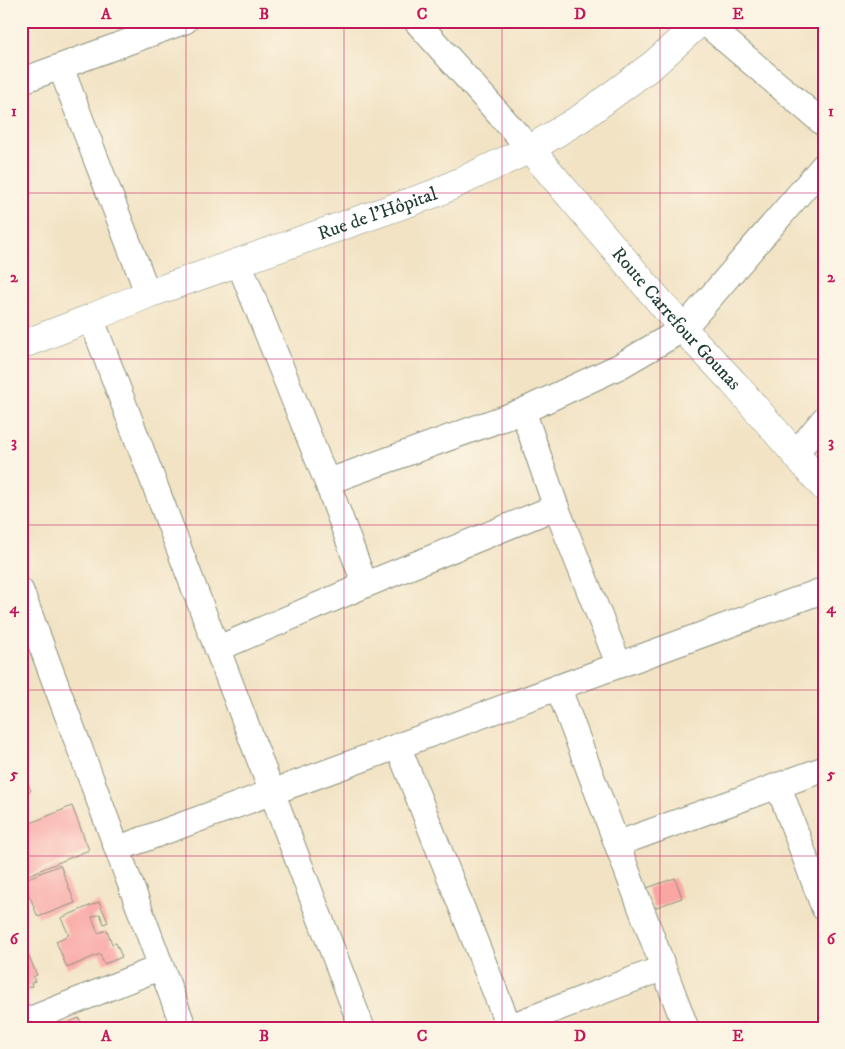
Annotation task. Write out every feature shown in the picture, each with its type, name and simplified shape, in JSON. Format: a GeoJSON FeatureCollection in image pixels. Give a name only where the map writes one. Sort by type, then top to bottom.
{"type":"FeatureCollection","features":[{"type":"Feature","properties":{"kind":"main road","name":"Rue de l'Hôpital"},"geometry":{"type":"LineString","coordinates":[[21,345],[148,294],[436,193],[530,150],[582,118],[654,64],[702,21]]}},
{"type":"Feature","properties":{"kind":"main road","name":"Route Carrefour Gounas"},"geometry":{"type":"LineString","coordinates":[[530,150],[683,329],[733,382],[824,486]]}},
{"type":"Feature","properties":{"kind":"street"},"geometry":{"type":"LineString","coordinates":[[21,81],[61,68],[139,30],[186,21]]}},
{"type":"Feature","properties":{"kind":"street"},"geometry":{"type":"LineString","coordinates":[[416,21],[530,150]]}},
{"type":"Feature","properties":{"kind":"street"},"geometry":{"type":"LineString","coordinates":[[702,21],[824,124]]}},
{"type":"Feature","properties":{"kind":"street"},"geometry":{"type":"LineString","coordinates":[[61,68],[148,294]]}},
{"type":"Feature","properties":{"kind":"street"},"geometry":{"type":"LineString","coordinates":[[327,482],[523,411],[620,366],[683,329],[824,165]]}},
{"type":"Feature","properties":{"kind":"street"},"geometry":{"type":"LineString","coordinates":[[240,263],[327,482],[364,586]]}},
{"type":"Feature","properties":{"kind":"street"},"geometry":{"type":"LineString","coordinates":[[91,318],[362,1028]]}},
{"type":"Feature","properties":{"kind":"street"},"geometry":{"type":"LineString","coordinates":[[523,411],[556,507],[618,665]]}},
{"type":"Feature","properties":{"kind":"street"},"geometry":{"type":"LineString","coordinates":[[795,454],[824,419]]}},
{"type":"Feature","properties":{"kind":"street"},"geometry":{"type":"LineString","coordinates":[[217,649],[556,507]]}},
{"type":"Feature","properties":{"kind":"street"},"geometry":{"type":"LineString","coordinates":[[117,849],[824,590]]}},
{"type":"Feature","properties":{"kind":"street"},"geometry":{"type":"LineString","coordinates":[[22,596],[184,1028]]}},
{"type":"Feature","properties":{"kind":"street"},"geometry":{"type":"LineString","coordinates":[[558,687],[686,1028]]}},
{"type":"Feature","properties":{"kind":"street"},"geometry":{"type":"LineString","coordinates":[[398,746],[507,1027],[663,968]]}},
{"type":"Feature","properties":{"kind":"street"},"geometry":{"type":"LineString","coordinates":[[617,844],[824,769]]}},
{"type":"Feature","properties":{"kind":"street"},"geometry":{"type":"LineString","coordinates":[[778,785],[824,908]]}},
{"type":"Feature","properties":{"kind":"street"},"geometry":{"type":"LineString","coordinates":[[21,1023],[161,966]]}},
{"type":"Feature","properties":{"kind":"building"},"geometry":{"type":"Polygon","coordinates":[[[21,766],[31,791],[21,794],[21,766]]]}},
{"type":"Feature","properties":{"kind":"building"},"geometry":{"type":"Polygon","coordinates":[[[72,806],[89,850],[21,878],[21,827],[72,806]]]}},
{"type":"Feature","properties":{"kind":"building"},"geometry":{"type":"Polygon","coordinates":[[[60,865],[75,903],[38,917],[23,880],[60,865]]]}},
{"type":"Feature","properties":{"kind":"building"},"geometry":{"type":"Polygon","coordinates":[[[675,878],[682,898],[654,908],[647,888],[675,878]]]}},
{"type":"Feature","properties":{"kind":"building"},"geometry":{"type":"Polygon","coordinates":[[[99,902],[108,922],[104,924],[100,914],[92,917],[98,933],[107,930],[112,944],[116,943],[122,957],[104,964],[100,954],[67,968],[56,941],[69,935],[61,918],[99,902]]]}},
{"type":"Feature","properties":{"kind":"building"},"geometry":{"type":"Polygon","coordinates":[[[21,938],[37,975],[33,977],[35,981],[31,983],[32,986],[23,989],[21,985],[21,938]]]}},
{"type":"Feature","properties":{"kind":"building"},"geometry":{"type":"Polygon","coordinates":[[[79,1018],[83,1028],[64,1028],[63,1025],[79,1018]]]}}]}
